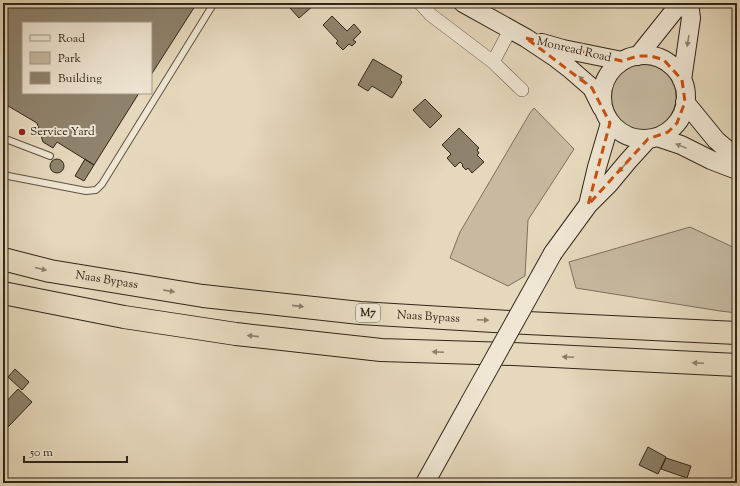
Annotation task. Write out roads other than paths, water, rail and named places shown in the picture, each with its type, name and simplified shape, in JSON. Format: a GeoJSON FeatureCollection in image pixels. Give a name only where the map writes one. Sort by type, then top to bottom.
{"type":"FeatureCollection","features":[{"type":"Feature","properties":{"kind":"highway","name":"Naas Bypass"},"geometry":{"type":"LineString","coordinates":[[3,260],[50,271],[202,296],[360,313],[737,333]]}},
{"type":"Feature","properties":{"kind":"highway"},"geometry":{"type":"LineString","coordinates":[[3,293],[124,317],[244,335],[381,350],[513,354],[737,365]]}},
{"type":"Feature","properties":{"kind":"street"},"geometry":{"type":"LineString","coordinates":[[420,3],[431,15],[493,62],[522,90]]}},
{"type":"Feature","properties":{"kind":"street","name":"Monread Road"},"geometry":{"type":"LineString","coordinates":[[463,3],[518,34],[565,65],[592,88],[608,118]]}},
{"type":"Feature","properties":{"kind":"street"},"geometry":{"type":"LineString","coordinates":[[682,3],[630,58],[613,69],[606,78],[602,89],[602,101],[608,118],[621,132],[634,138],[652,138],[681,145],[711,160],[737,170]]}},
{"type":"Feature","properties":{"kind":"street"},"geometry":{"type":"LineString","coordinates":[[682,80],[691,18],[688,3]]}},
{"type":"Feature","properties":{"kind":"street"},"geometry":{"type":"LineString","coordinates":[[493,62],[518,34]]}},
{"type":"Feature","properties":{"kind":"street","name":"Monread Road"},"geometry":{"type":"LineString","coordinates":[[518,34],[563,49],[630,58]]}},
{"type":"Feature","properties":{"kind":"street"},"geometry":{"type":"LineString","coordinates":[[425,483],[553,253],[588,204],[608,185],[628,161],[652,138],[668,132],[683,113],[685,90],[682,80],[674,69],[664,60],[651,56],[630,58]]}},
{"type":"Feature","properties":{"kind":"street"},"geometry":{"type":"LineString","coordinates":[[685,102],[716,140],[737,158]]}},
{"type":"Feature","properties":{"kind":"street"},"geometry":{"type":"LineString","coordinates":[[588,204],[608,118]]}},
{"type":"Feature","properties":{"kind":"lane"},"geometry":{"type":"LineString","coordinates":[[3,176],[86,191],[96,190],[102,184],[214,3]]}},
{"type":"Feature","properties":{"kind":"lane"},"geometry":{"type":"LineString","coordinates":[[3,138],[50,156]]}},
{"type":"Feature","properties":{"kind":"place","name":"Service Yard"},"geometry":{"type":"Point","coordinates":[22,132]}}]}
